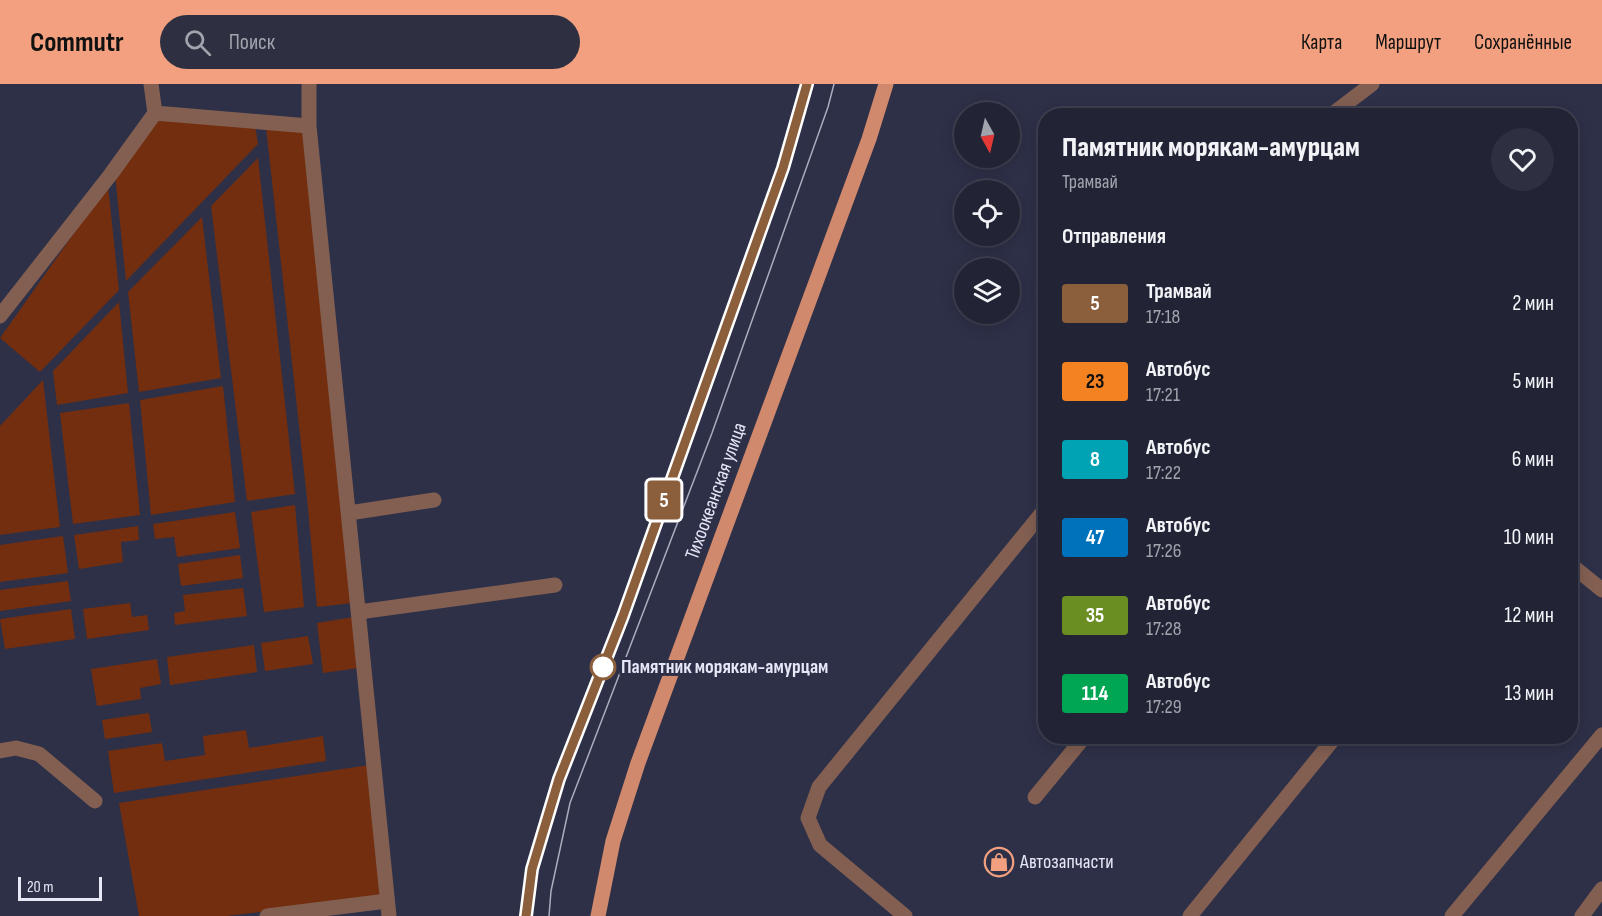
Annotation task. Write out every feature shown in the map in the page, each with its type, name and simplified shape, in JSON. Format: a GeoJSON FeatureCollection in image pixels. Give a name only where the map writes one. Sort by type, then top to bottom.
{"type":"FeatureCollection","features":[{"type":"Feature","properties":{"kind":"main road","name":"Тихоокеанская улица"},"geometry":{"type":"LineString","coordinates":[[598,916],[613,841],[638,763],[865,150],[886,84]]}},
{"type":"Feature","properties":{"kind":"street"},"geometry":{"type":"LineString","coordinates":[[0,316],[111,174],[155,113],[151,84]]}},
{"type":"Feature","properties":{"kind":"street"},"geometry":{"type":"LineString","coordinates":[[267,916],[388,908],[309,126],[309,84]]}},
{"type":"Feature","properties":{"kind":"street"},"geometry":{"type":"LineString","coordinates":[[1340,108],[1372,84]]}},
{"type":"Feature","properties":{"kind":"street"},"geometry":{"type":"LineString","coordinates":[[155,113],[309,126]]}},
{"type":"Feature","properties":{"kind":"street"},"geometry":{"type":"LineString","coordinates":[[349,513],[434,500]]}},
{"type":"Feature","properties":{"kind":"street"},"geometry":{"type":"LineString","coordinates":[[905,916],[820,845],[808,818],[819,786],[1038,518]]}},
{"type":"Feature","properties":{"kind":"street"},"geometry":{"type":"LineString","coordinates":[[1578,570],[1602,590]]}},
{"type":"Feature","properties":{"kind":"street"},"geometry":{"type":"LineString","coordinates":[[359,612],[555,585]]}},
{"type":"Feature","properties":{"kind":"street"},"geometry":{"type":"LineString","coordinates":[[1452,916],[1602,735]]}},
{"type":"Feature","properties":{"kind":"street"},"geometry":{"type":"LineString","coordinates":[[1035,797],[1078,744]]}},
{"type":"Feature","properties":{"kind":"street"},"geometry":{"type":"LineString","coordinates":[[1190,916],[1330,744]]}},
{"type":"Feature","properties":{"kind":"street"},"geometry":{"type":"LineString","coordinates":[[0,751],[16,748],[39,754],[95,801]]}},
{"type":"Feature","properties":{"kind":"street"},"geometry":{"type":"LineString","coordinates":[[1582,916],[1602,889]]}},
{"type":"Feature","properties":{"kind":"shaded area"},"geometry":{"type":"Polygon","coordinates":[[[158,117],[255,125],[258,144],[126,281],[115,175],[158,117]]]}},
{"type":"Feature","properties":{"kind":"shaded area"},"geometry":{"type":"Polygon","coordinates":[[[266,127],[304,130],[353,603],[317,607],[266,127]]]}},
{"type":"Feature","properties":{"kind":"shaded area"},"geometry":{"type":"Polygon","coordinates":[[[258,158],[295,494],[247,501],[211,206],[258,158]]]}},
{"type":"Feature","properties":{"kind":"shaded area"},"geometry":{"type":"Polygon","coordinates":[[[108,185],[119,290],[40,372],[0,338],[108,185]]]}},
{"type":"Feature","properties":{"kind":"shaded area"},"geometry":{"type":"Polygon","coordinates":[[[202,217],[221,378],[139,392],[128,292],[202,217]]]}},
{"type":"Feature","properties":{"kind":"shaded area"},"geometry":{"type":"Polygon","coordinates":[[[119,302],[128,393],[57,405],[53,371],[119,302]]]}},
{"type":"Feature","properties":{"kind":"shaded area"},"geometry":{"type":"Polygon","coordinates":[[[43,380],[60,527],[0,535],[0,426],[43,380]]]}},
{"type":"Feature","properties":{"kind":"shaded area"},"geometry":{"type":"Polygon","coordinates":[[[223,386],[235,502],[151,515],[140,400],[223,386]]]}},
{"type":"Feature","properties":{"kind":"shaded area"},"geometry":{"type":"Polygon","coordinates":[[[129,403],[140,515],[73,524],[60,413],[129,403]]]}},
{"type":"Feature","properties":{"kind":"shaded area"},"geometry":{"type":"Polygon","coordinates":[[[295,505],[304,607],[264,612],[251,512],[295,505]]]}},
{"type":"Feature","properties":{"kind":"shaded area"},"geometry":{"type":"Polygon","coordinates":[[[235,512],[240,548],[177,557],[174,537],[155,539],[153,524],[235,512]]]}},
{"type":"Feature","properties":{"kind":"shaded area"},"geometry":{"type":"Polygon","coordinates":[[[138,526],[139,540],[121,542],[123,562],[79,569],[74,535],[138,526]]]}},
{"type":"Feature","properties":{"kind":"shaded area"},"geometry":{"type":"Polygon","coordinates":[[[63,536],[68,573],[0,582],[0,545],[63,536]]]}},
{"type":"Feature","properties":{"kind":"shaded area"},"geometry":{"type":"Polygon","coordinates":[[[240,555],[243,578],[181,586],[178,564],[240,555]]]}},
{"type":"Feature","properties":{"kind":"shaded area"},"geometry":{"type":"Polygon","coordinates":[[[68,581],[71,601],[0,611],[0,590],[68,581]]]}},
{"type":"Feature","properties":{"kind":"shaded area"},"geometry":{"type":"Polygon","coordinates":[[[243,588],[247,616],[175,625],[174,613],[185,611],[183,595],[243,588]]]}},
{"type":"Feature","properties":{"kind":"shaded area"},"geometry":{"type":"Polygon","coordinates":[[[130,603],[132,617],[147,615],[149,630],[87,639],[83,609],[130,603]]]}},
{"type":"Feature","properties":{"kind":"shaded area"},"geometry":{"type":"Polygon","coordinates":[[[71,609],[75,639],[5,649],[0,619],[71,609]]]}},
{"type":"Feature","properties":{"kind":"shaded area"},"geometry":{"type":"Polygon","coordinates":[[[354,617],[359,668],[323,673],[317,623],[354,617]]]}},
{"type":"Feature","properties":{"kind":"shaded area"},"geometry":{"type":"Polygon","coordinates":[[[308,636],[313,664],[265,671],[261,643],[308,636]]]}},
{"type":"Feature","properties":{"kind":"shaded area"},"geometry":{"type":"Polygon","coordinates":[[[254,645],[257,672],[170,685],[167,657],[254,645]]]}},
{"type":"Feature","properties":{"kind":"shaded area"},"geometry":{"type":"Polygon","coordinates":[[[157,659],[161,684],[140,688],[141,699],[97,706],[91,669],[157,659]]]}},
{"type":"Feature","properties":{"kind":"shaded area"},"geometry":{"type":"Polygon","coordinates":[[[149,713],[152,732],[105,739],[102,720],[149,713]]]}},
{"type":"Feature","properties":{"kind":"shaded area"},"geometry":{"type":"Polygon","coordinates":[[[246,730],[249,748],[323,736],[326,761],[114,793],[108,751],[162,743],[165,761],[205,755],[203,736],[246,730]]]}},
{"type":"Feature","properties":{"kind":"shaded area"},"geometry":{"type":"Polygon","coordinates":[[[369,765],[381,897],[227,916],[139,916],[119,803],[369,765]]]}},
{"type":"Feature","properties":{"kind":"tram line"},"geometry":{"type":"LineString","coordinates":[[526,916],[532,869],[559,779],[623,616],[783,168],[807,84]]}},
{"type":"Feature","properties":{"kind":"tram line","name":"5"},"geometry":{"type":"LineString","coordinates":[[526,916],[532,869],[559,779],[623,616],[783,168],[807,84]]}},
{"type":"Feature","properties":{"kind":"tram line"},"geometry":{"type":"LineString","coordinates":[[549,916],[551,891],[570,803],[712,433],[828,107],[834,84]]}},
{"type":"Feature","properties":{"kind":"place","name":"Памятник морякам-амурцам"},"geometry":{"type":"Point","coordinates":[603,667]}},
{"type":"Feature","properties":{"kind":"place","name":"Автозапчасти"},"geometry":{"type":"Point","coordinates":[999,862]}}]}
